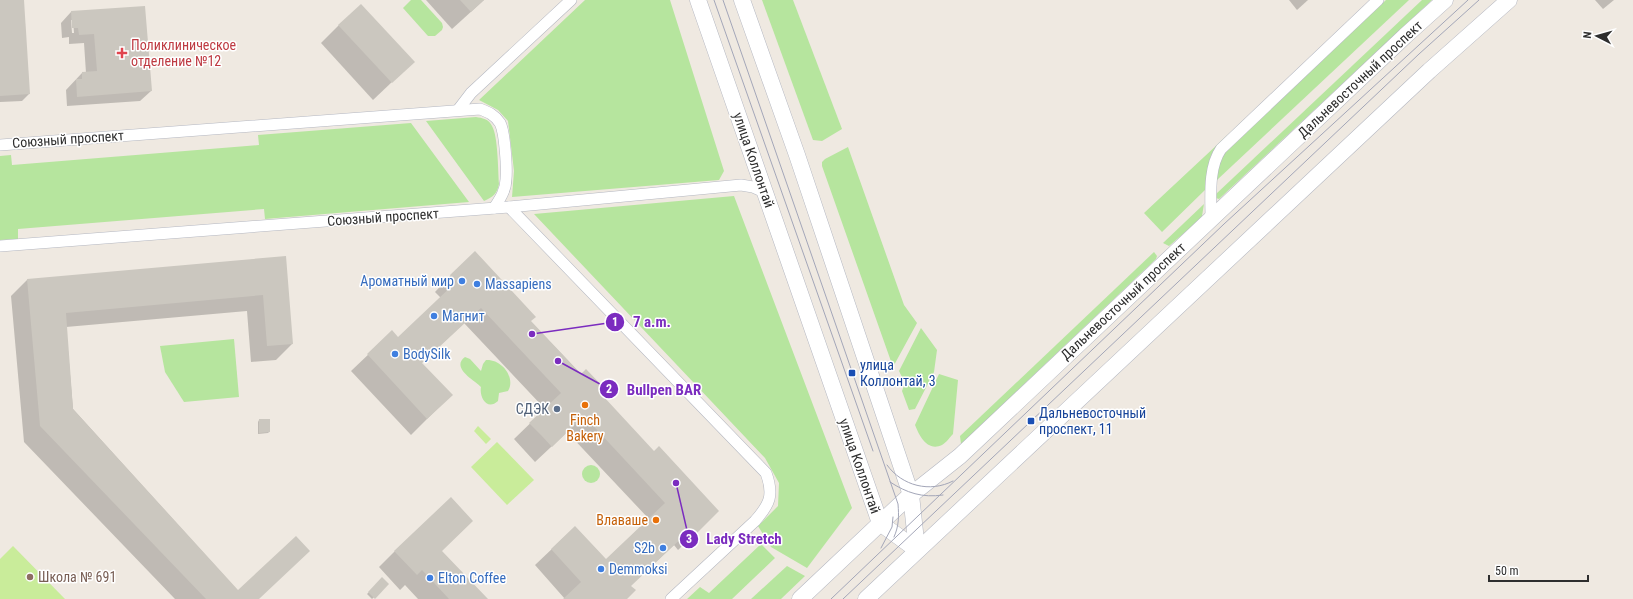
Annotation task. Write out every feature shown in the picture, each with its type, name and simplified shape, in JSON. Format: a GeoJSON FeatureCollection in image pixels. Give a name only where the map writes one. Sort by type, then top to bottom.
{"type":"FeatureCollection","features":[{"type":"Feature","properties":{"kind":"main road","name":"улица Коллонтай"},"geometry":{"type":"LineString","coordinates":[[698,0],[880,523],[917,550]]}},
{"type":"Feature","properties":{"kind":"main road"},"geometry":{"type":"LineString","coordinates":[[742,0],[797,155],[911,495],[917,550]]}},
{"type":"Feature","properties":{"kind":"main road","name":"Дальневосточный проспект"},"geometry":{"type":"LineString","coordinates":[[800,599],[911,495],[960,456],[1210,219],[1445,0]]}},
{"type":"Feature","properties":{"kind":"main road"},"geometry":{"type":"LineString","coordinates":[[866,599],[1429,71],[1509,0]]}},
{"type":"Feature","properties":{"kind":"street"},"geometry":{"type":"LineString","coordinates":[[458,110],[471,93],[571,0]]}},
{"type":"Feature","properties":{"kind":"street"},"geometry":{"type":"LineString","coordinates":[[1210,219],[1214,163],[1221,149],[1378,0]]}},
{"type":"Feature","properties":{"kind":"street","name":"Союзный проспект"},"geometry":{"type":"LineString","coordinates":[[0,145],[480,109],[490,113],[499,122],[503,130],[506,180],[502,197],[494,208]]}},
{"type":"Feature","properties":{"kind":"street","name":"Союзный проспект"},"geometry":{"type":"LineString","coordinates":[[0,246],[509,207],[741,185],[753,187],[764,192]]}},
{"type":"Feature","properties":{"kind":"street"},"geometry":{"type":"LineString","coordinates":[[509,207],[766,472],[770,483],[771,492],[769,503],[764,511],[749,527],[671,599]]}},
{"type":"Feature","properties":{"kind":"green space"},"geometry":{"type":"Polygon","coordinates":[[[411,0],[421,0],[442,23],[442,30],[435,36],[428,36],[403,8],[411,0]]]}},
{"type":"Feature","properties":{"kind":"green space"},"geometry":{"type":"Polygon","coordinates":[[[585,0],[670,0],[724,171],[719,180],[512,197],[514,171],[508,121],[498,110],[479,100],[585,0]]]}},
{"type":"Feature","properties":{"kind":"green space"},"geometry":{"type":"Polygon","coordinates":[[[762,0],[793,0],[842,129],[822,141],[813,140],[762,0]]]}},
{"type":"Feature","properties":{"kind":"green space"},"geometry":{"type":"Polygon","coordinates":[[[1386,0],[1409,0],[1217,180],[1218,165],[1224,154],[1386,0]]]}},
{"type":"Feature","properties":{"kind":"green space"},"geometry":{"type":"Polygon","coordinates":[[[1422,0],[1432,0],[1219,199],[1216,198],[1216,194],[1422,0]]]}},
{"type":"Feature","properties":{"kind":"green space"},"geometry":{"type":"Polygon","coordinates":[[[1295,72],[1295,75],[1211,155],[1206,189],[1162,232],[1144,213],[1295,72]]]}},
{"type":"Feature","properties":{"kind":"green space"},"geometry":{"type":"Polygon","coordinates":[[[476,117],[485,119],[491,124],[497,145],[499,184],[494,195],[484,201],[426,121],[476,117]]]}},
{"type":"Feature","properties":{"kind":"green space"},"geometry":{"type":"Polygon","coordinates":[[[411,123],[469,202],[265,219],[264,209],[18,229],[18,239],[0,240],[0,156],[11,155],[12,165],[259,145],[258,135],[411,123]]]}},
{"type":"Feature","properties":{"kind":"green space"},"geometry":{"type":"Polygon","coordinates":[[[848,147],[904,305],[917,323],[893,367],[822,166],[822,162],[825,159],[848,147]]]}},
{"type":"Feature","properties":{"kind":"green space"},"geometry":{"type":"Polygon","coordinates":[[[734,196],[852,508],[807,568],[771,547],[758,526],[778,506],[779,483],[765,458],[534,214],[734,196]]]}},
{"type":"Feature","properties":{"kind":"green space"},"geometry":{"type":"Polygon","coordinates":[[[1204,204],[1202,216],[1198,221],[1169,246],[1163,243],[1204,204]]]}},
{"type":"Feature","properties":{"kind":"green space"},"geometry":{"type":"Polygon","coordinates":[[[1154,252],[1157,256],[1156,259],[961,444],[960,436],[1154,252]]]}},
{"type":"Feature","properties":{"kind":"green space"},"geometry":{"type":"Polygon","coordinates":[[[921,328],[937,350],[934,372],[915,409],[909,410],[902,391],[905,383],[899,371],[921,328]]]}},
{"type":"Feature","properties":{"kind":"green space"},"geometry":{"type":"Polygon","coordinates":[[[234,339],[239,397],[184,402],[165,372],[160,346],[234,339]]]}},
{"type":"Feature","properties":{"kind":"green space"},"geometry":{"type":"Polygon","coordinates":[[[465,357],[470,359],[481,371],[486,360],[497,363],[506,370],[509,375],[510,386],[508,391],[499,393],[498,401],[494,404],[487,404],[485,402],[481,395],[481,387],[462,370],[460,365],[461,361],[465,357]]]}},
{"type":"Feature","properties":{"kind":"green space"},"geometry":{"type":"Polygon","coordinates":[[[939,374],[958,380],[953,434],[942,445],[937,447],[928,444],[921,438],[915,425],[939,374]]]}},
{"type":"Feature","properties":{"kind":"green space"},"geometry":{"type":"Polygon","coordinates":[[[478,426],[491,439],[486,444],[474,431],[478,426]]]}},
{"type":"Feature","properties":{"kind":"green space"},"geometry":{"type":"Polygon","coordinates":[[[497,442],[534,480],[507,505],[471,467],[497,442]]]}},
{"type":"Feature","properties":{"kind":"green space"},"geometry":{"type":"Polygon","coordinates":[[[591,465],[597,468],[600,474],[597,480],[591,483],[585,480],[582,474],[585,468],[591,465]]]}},
{"type":"Feature","properties":{"kind":"green space"},"geometry":{"type":"Polygon","coordinates":[[[761,544],[775,558],[732,599],[687,599],[700,587],[709,593],[761,544]]]}},
{"type":"Feature","properties":{"kind":"green space","name":"Школа № 691"},"geometry":{"type":"Polygon","coordinates":[[[13,546],[65,599],[0,599],[0,559],[13,546]]]}},
{"type":"Feature","properties":{"kind":"green space"},"geometry":{"type":"Polygon","coordinates":[[[787,566],[805,576],[781,599],[751,599],[787,566]]]}},
{"type":"Feature","properties":{"kind":"building"},"geometry":{"type":"Polygon","coordinates":[[[0,0],[24,0],[30,94],[0,96],[0,0]]]}},
{"type":"Feature","properties":{"kind":"building"},"geometry":{"type":"Polygon","coordinates":[[[460,0],[484,0],[471,12],[460,0]]]}},
{"type":"Feature","properties":{"kind":"building"},"geometry":{"type":"Polygon","coordinates":[[[361,4],[415,62],[392,83],[338,25],[361,4]]]}},
{"type":"Feature","properties":{"kind":"building","name":"Поликлиническое отделение №12"},"geometry":{"type":"Polygon","coordinates":[[[145,6],[152,91],[77,97],[76,79],[82,79],[82,72],[97,71],[94,34],[79,35],[78,28],[72,28],[71,11],[145,6]]]}},
{"type":"Feature","properties":{"kind":"building"},"geometry":{"type":"Polygon","coordinates":[[[475,251],[536,317],[531,321],[581,374],[586,369],[609,393],[604,397],[654,451],[659,446],[719,511],[695,535],[690,530],[631,586],[636,590],[627,599],[563,599],[581,582],[551,549],[575,526],[606,559],[665,503],[584,416],[552,447],[529,423],[561,393],[481,308],[422,363],[453,395],[427,419],[367,354],[392,330],[398,337],[456,282],[450,275],[475,251]]]}},
{"type":"Feature","properties":{"kind":"building"},"geometry":{"type":"Polygon","coordinates":[[[286,256],[293,344],[267,346],[263,295],[66,313],[73,409],[238,590],[296,536],[310,551],[259,599],[206,599],[40,426],[27,279],[286,256]]]}},
{"type":"Feature","properties":{"kind":"building"},"geometry":{"type":"Polygon","coordinates":[[[259,419],[270,419],[270,432],[259,433],[259,419]]]}},
{"type":"Feature","properties":{"kind":"building"},"geometry":{"type":"Polygon","coordinates":[[[451,497],[473,521],[442,551],[488,599],[449,599],[422,570],[417,575],[394,551],[451,497]]]}},
{"type":"Feature","properties":{"kind":"building"},"geometry":{"type":"Polygon","coordinates":[[[382,577],[389,584],[375,599],[368,592],[382,577]]]}},
{"type":"Feature","properties":{"kind":"tram line"},"geometry":{"type":"LineString","coordinates":[[714,0],[873,451]]}},
{"type":"Feature","properties":{"kind":"tram line"},"geometry":{"type":"LineString","coordinates":[[723,0],[898,504],[898,521],[894,537]]}},
{"type":"Feature","properties":{"kind":"tram line"},"geometry":{"type":"LineString","coordinates":[[831,599],[1224,224],[1468,0]]}},
{"type":"Feature","properties":{"kind":"tram line"},"geometry":{"type":"LineString","coordinates":[[843,599],[1419,54],[1479,0]]}},
{"type":"Feature","properties":{"kind":"tram line"},"geometry":{"type":"LineString","coordinates":[[887,465],[900,478],[917,485],[935,487],[953,481]]}},
{"type":"Feature","properties":{"kind":"tram line"},"geometry":{"type":"LineString","coordinates":[[890,482],[915,494],[928,496],[943,495]]}},
{"type":"Feature","properties":{"kind":"tram line"},"geometry":{"type":"LineString","coordinates":[[881,548],[892,527],[893,517]]}},
{"type":"Feature","properties":{"kind":"place","name":"Поликлиническое отделение №12"},"geometry":{"type":"Point","coordinates":[122,53]}},
{"type":"Feature","properties":{"kind":"place","name":"Ароматный мир"},"geometry":{"type":"Point","coordinates":[462,281]}},
{"type":"Feature","properties":{"kind":"place","name":"Massapiens"},"geometry":{"type":"Point","coordinates":[477,284]}},
{"type":"Feature","properties":{"kind":"place","name":"Магнит"},"geometry":{"type":"Point","coordinates":[434,316]}},
{"type":"Feature","properties":{"kind":"place","name":"7 a.m."},"geometry":{"type":"Point","coordinates":[532,334]}},
{"type":"Feature","properties":{"kind":"place","name":"BodySilk"},"geometry":{"type":"Point","coordinates":[395,354]}},
{"type":"Feature","properties":{"kind":"place","name":"Bullpen BAR"},"geometry":{"type":"Point","coordinates":[558,361]}},
{"type":"Feature","properties":{"kind":"place","name":"улица Коллонтай, 3"},"geometry":{"type":"Point","coordinates":[852,373]}},
{"type":"Feature","properties":{"kind":"place","name":"Finch Bakery"},"geometry":{"type":"Point","coordinates":[585,405]}},
{"type":"Feature","properties":{"kind":"place","name":"СДЭК"},"geometry":{"type":"Point","coordinates":[557,409]}},
{"type":"Feature","properties":{"kind":"place","name":"Дальневосточный проспект, 11"},"geometry":{"type":"Point","coordinates":[1031,421]}},
{"type":"Feature","properties":{"kind":"place","name":"Lady Stretch"},"geometry":{"type":"Point","coordinates":[676,483]}},
{"type":"Feature","properties":{"kind":"place","name":"Влаваше"},"geometry":{"type":"Point","coordinates":[656,520]}},
{"type":"Feature","properties":{"kind":"place","name":"S2b"},"geometry":{"type":"Point","coordinates":[663,548]}},
{"type":"Feature","properties":{"kind":"place","name":"Demmoksi"},"geometry":{"type":"Point","coordinates":[601,569]}},
{"type":"Feature","properties":{"kind":"place","name":"Школа № 691"},"geometry":{"type":"Point","coordinates":[30,577]}},
{"type":"Feature","properties":{"kind":"place","name":"Elton Coffee"},"geometry":{"type":"Point","coordinates":[430,578]}}]}
